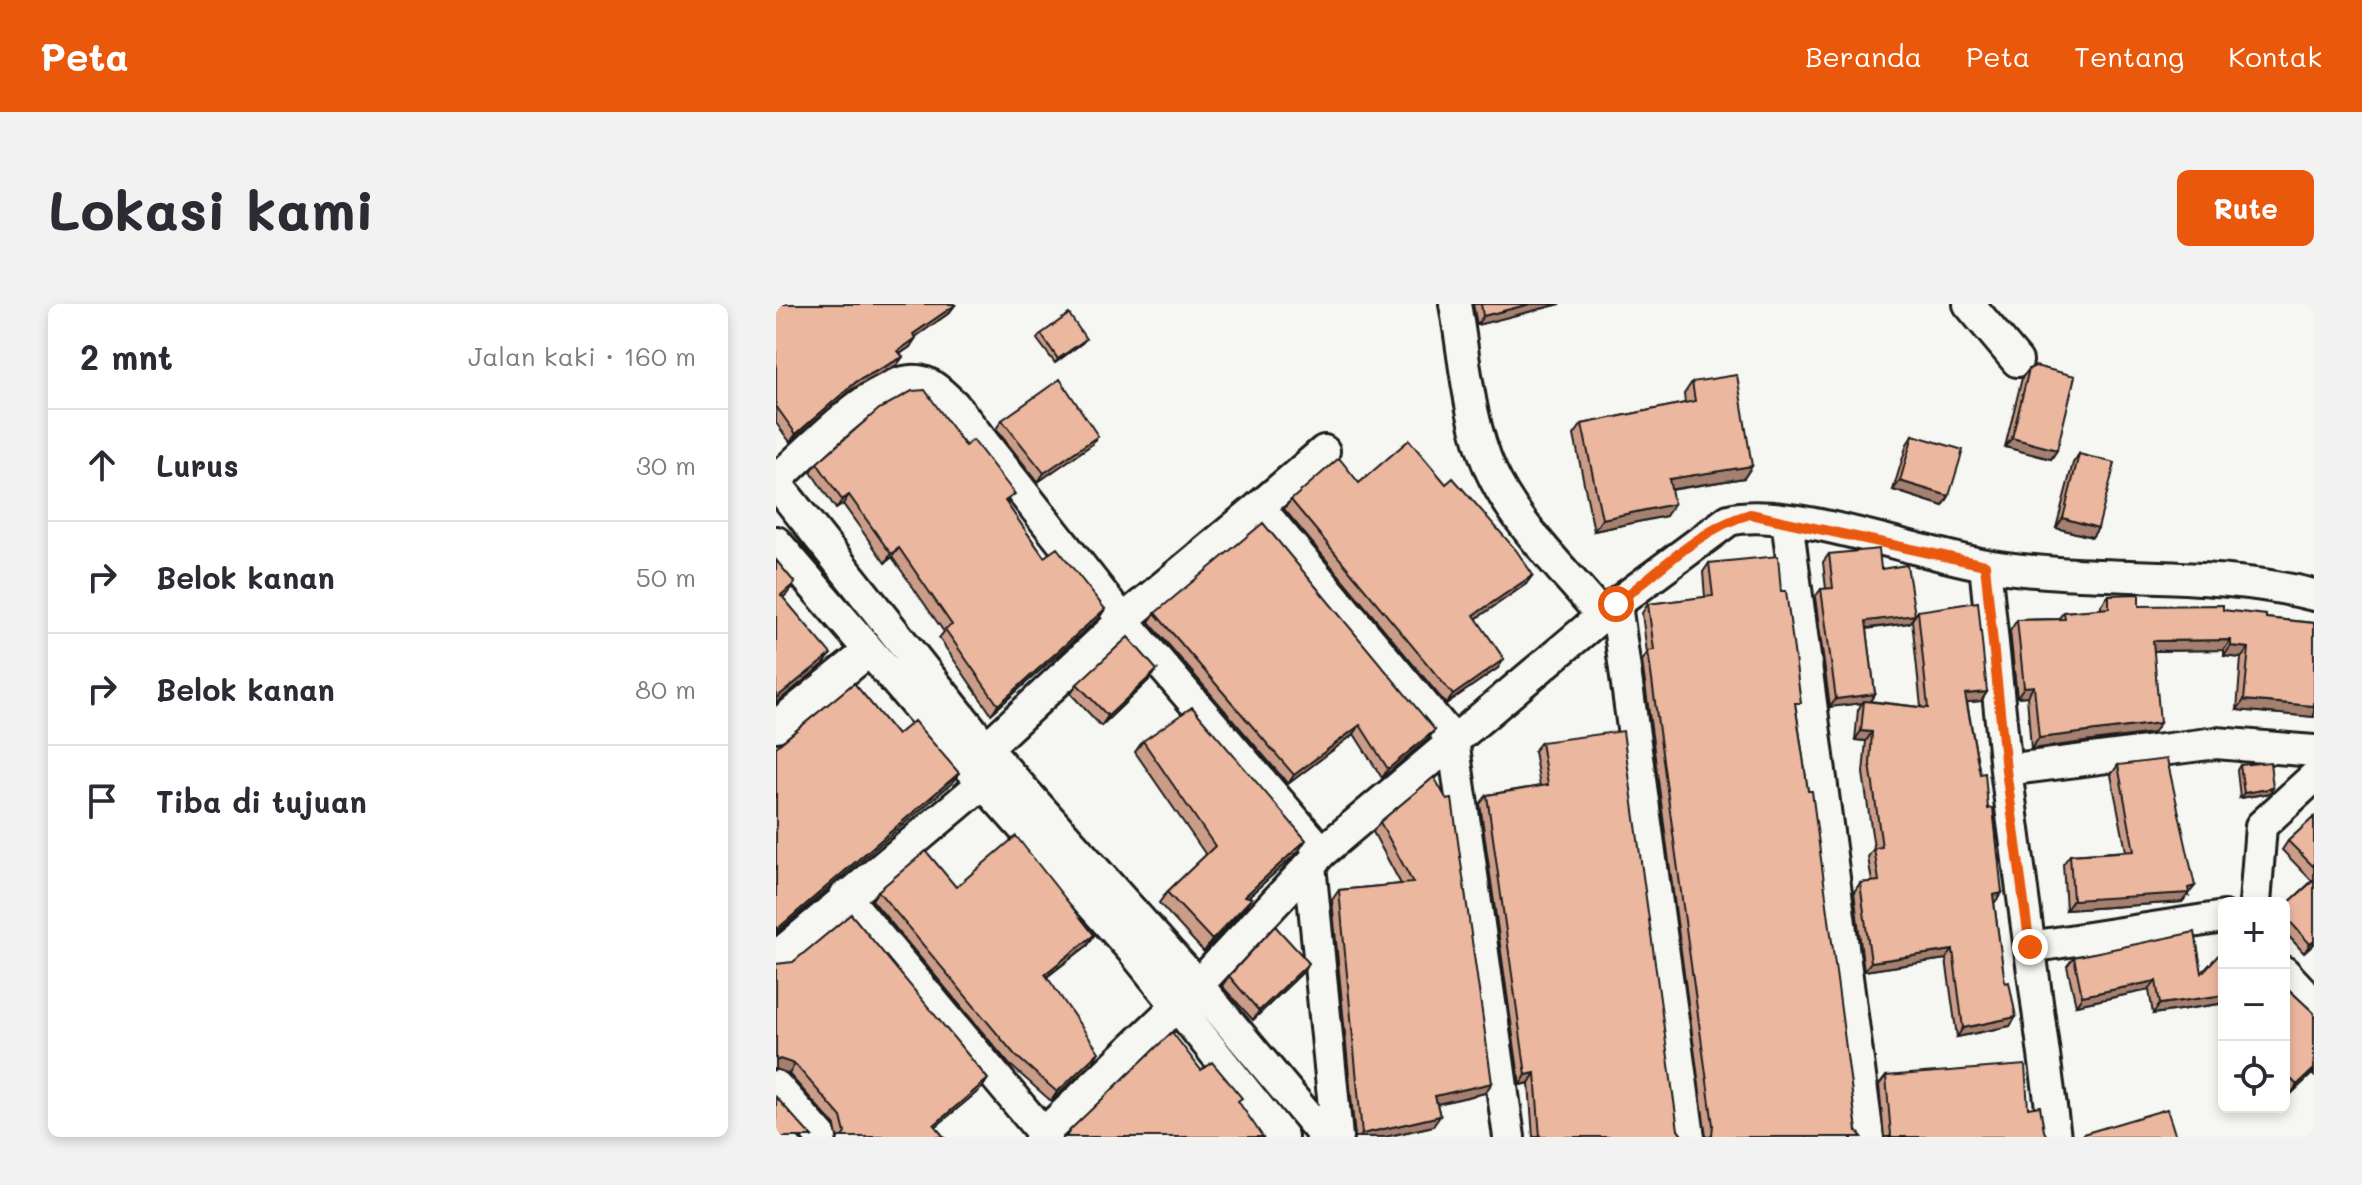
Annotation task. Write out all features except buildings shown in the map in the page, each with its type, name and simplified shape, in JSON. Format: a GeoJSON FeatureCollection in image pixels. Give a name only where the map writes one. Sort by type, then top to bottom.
{"type":"FeatureCollection","features":[{"type":"Feature","properties":{"kind":"street"},"geometry":{"type":"LineString","coordinates":[[1455,304],[1476,424],[1491,471],[1511,505],[1609,610],[1689,1137]]}},
{"type":"Feature","properties":{"kind":"street"},"geometry":{"type":"LineString","coordinates":[[1969,304],[2017,361]]}},
{"type":"Feature","properties":{"kind":"street"},"geometry":{"type":"LineString","coordinates":[[1282,1137],[979,765],[776,482],[882,390],[918,381],[935,388],[954,405],[1316,858],[1337,1137]]}},
{"type":"Feature","properties":{"kind":"street"},"geometry":{"type":"LineString","coordinates":[[776,957],[845,896],[1123,620],[1324,451]]}},
{"type":"Feature","properties":{"kind":"street"},"geometry":{"type":"LineString","coordinates":[[1259,507],[1453,740],[1509,1137]]}},
{"type":"Feature","properties":{"kind":"street"},"geometry":{"type":"LineString","coordinates":[[845,896],[1043,1136],[1198,985],[1316,858],[1609,610],[1729,520],[1750,514],[1787,520],[1985,565],[2060,574],[2214,581],[2314,595]]}},
{"type":"Feature","properties":{"kind":"street"},"geometry":{"type":"LineString","coordinates":[[1787,520],[1868,1137]]}},
{"type":"Feature","properties":{"kind":"street"},"geometry":{"type":"LineString","coordinates":[[776,542],[869,651],[1198,985],[1325,1137]]}},
{"type":"Feature","properties":{"kind":"street"},"geometry":{"type":"LineString","coordinates":[[1985,565],[2006,770],[2055,1137]]}},
{"type":"Feature","properties":{"kind":"street"},"geometry":{"type":"LineString","coordinates":[[776,726],[869,651]]}},
{"type":"Feature","properties":{"kind":"street"},"geometry":{"type":"LineString","coordinates":[[2006,770],[2216,743],[2314,751]]}},
{"type":"Feature","properties":{"kind":"street"},"geometry":{"type":"LineString","coordinates":[[2255,897],[2261,826],[2314,777]]}},
{"type":"Feature","properties":{"kind":"street"},"geometry":{"type":"LineString","coordinates":[[2030,947],[2218,918]]}},
{"type":"Feature","properties":{"kind":"street"},"geometry":{"type":"LineString","coordinates":[[2290,978],[2311,1001],[2314,999]]}},
{"type":"Feature","properties":{"kind":"street"},"geometry":{"type":"LineString","coordinates":[[776,1086],[821,1137]]}},
{"type":"Feature","properties":{"kind":"route"},"geometry":{"type":"LineString","coordinates":[[1616,604],[1710,532],[1729,520],[1750,514],[1985,565],[2006,770],[2030,947]]}}]}
